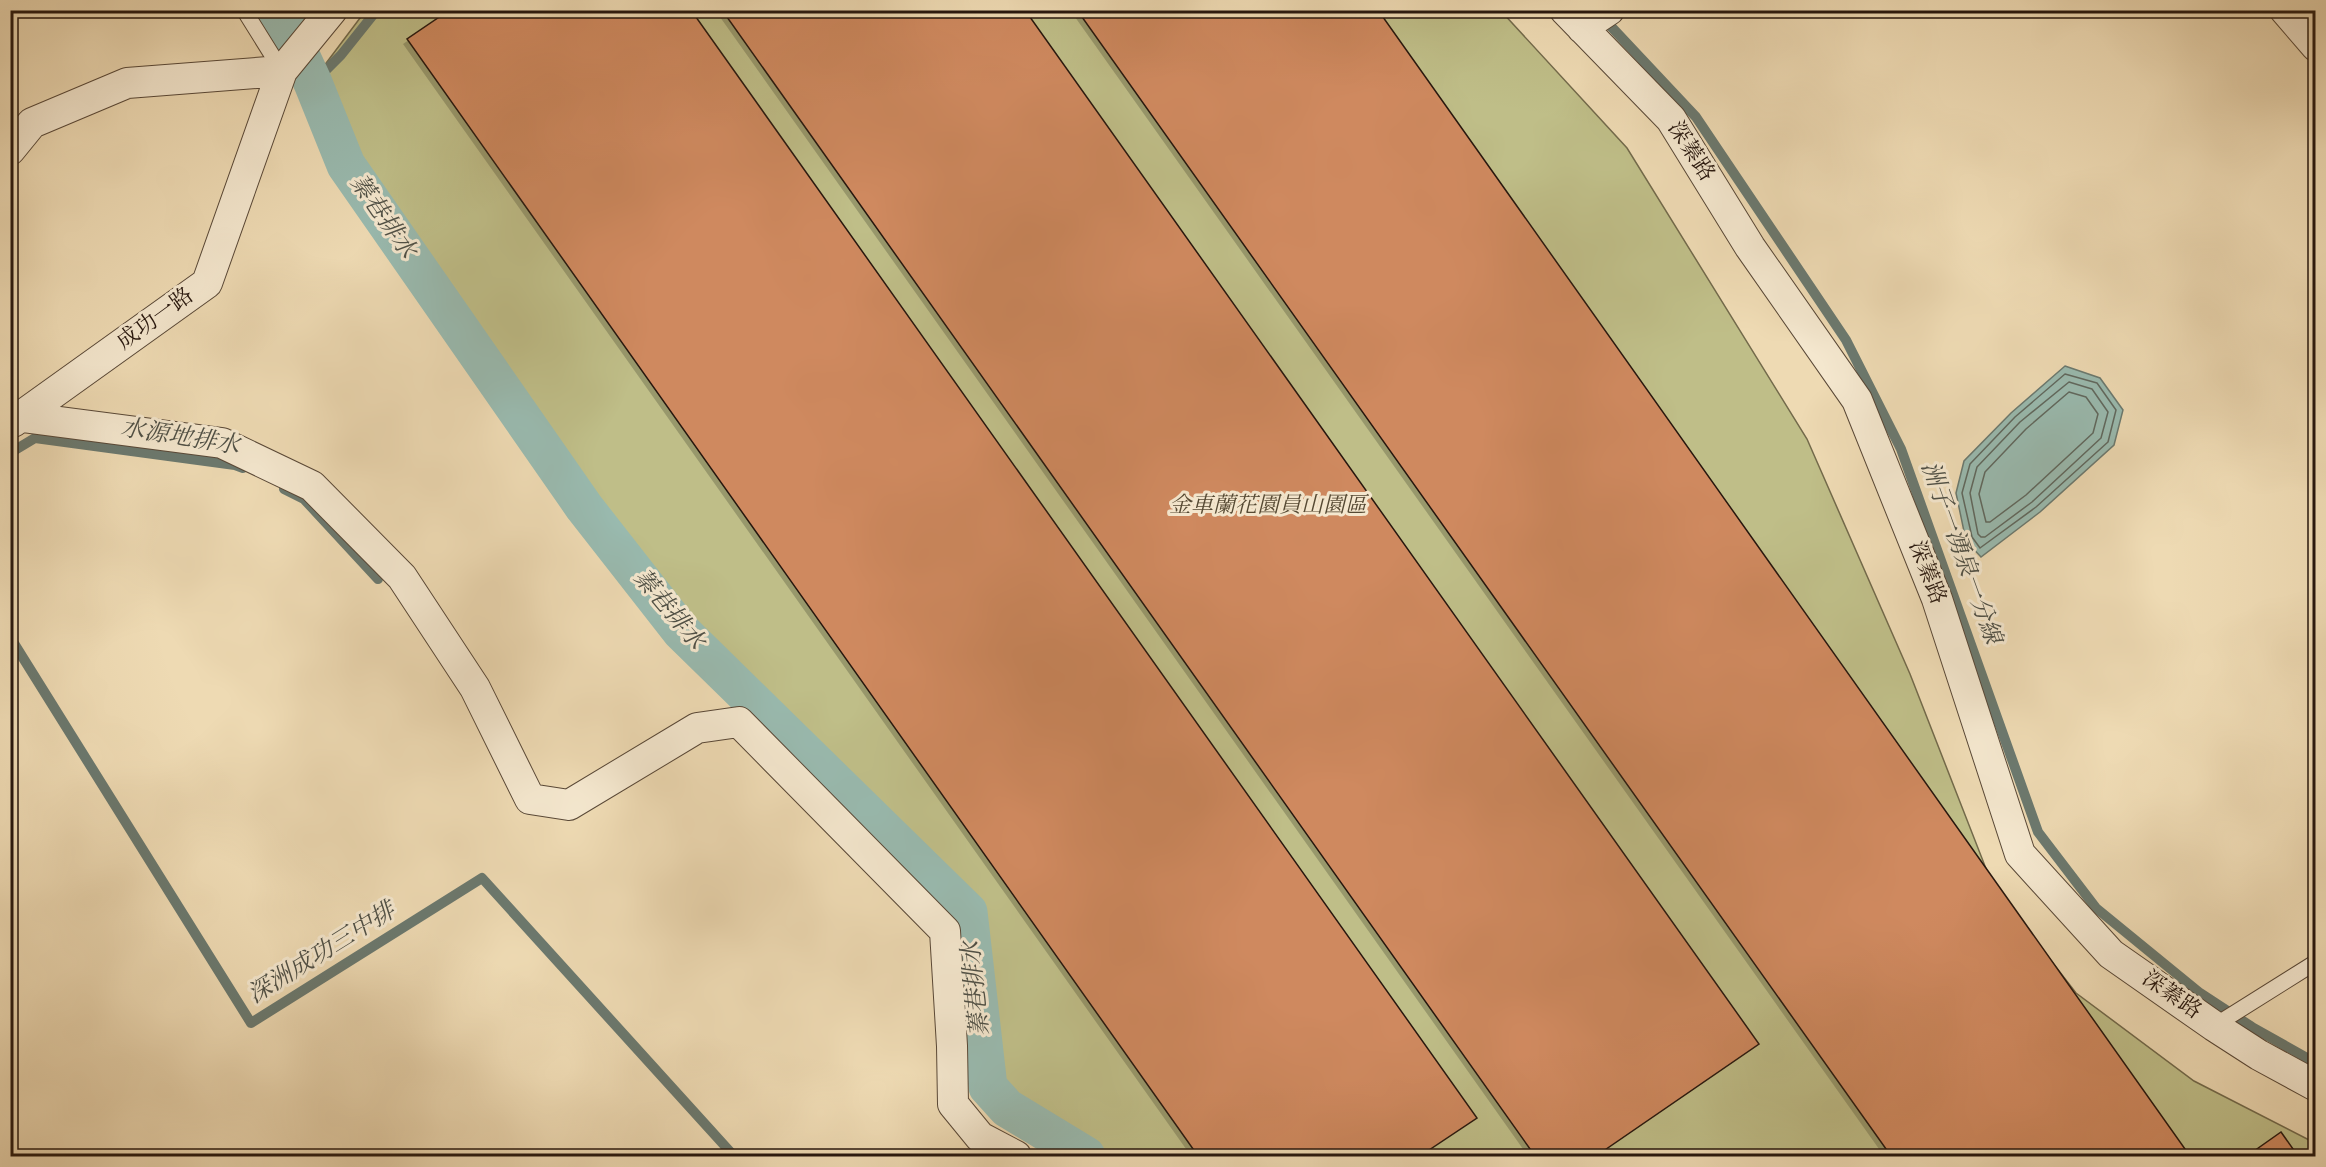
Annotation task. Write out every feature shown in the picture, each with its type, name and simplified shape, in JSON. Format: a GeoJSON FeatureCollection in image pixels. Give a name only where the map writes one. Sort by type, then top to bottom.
{"type":"FeatureCollection","features":[{"type":"Feature","properties":{"kind":"street","name":"成功一路"},"geometry":{"type":"LineString","coordinates":[[16,420],[207,283],[284,68],[332,10]]}},
{"type":"Feature","properties":{"kind":"street"},"geometry":{"type":"LineString","coordinates":[[1574,19],[1609,10]]}},
{"type":"Feature","properties":{"kind":"street"},"geometry":{"type":"LineString","coordinates":[[2285,10],[2316,46]]}},
{"type":"Feature","properties":{"kind":"street","name":"深蓁路"},"geometry":{"type":"LineString","coordinates":[[1574,19],[1671,119],[1750,247],[1857,400],[1937,599],[2019,854],[2111,954],[2259,1055],[2316,1086]]}},
{"type":"Feature","properties":{"kind":"street"},"geometry":{"type":"LineString","coordinates":[[10,150],[32,123],[127,83],[284,68]]}},
{"type":"Feature","properties":{"kind":"street"},"geometry":{"type":"LineString","coordinates":[[16,420],[222,443],[312,486],[402,577],[476,688],[530,799],[569,805],[697,728],[739,722],[945,931],[953,1104],[980,1137],[1016,1156]]}},
{"type":"Feature","properties":{"kind":"lane"},"geometry":{"type":"LineString","coordinates":[[244,10],[284,68]]}},
{"type":"Feature","properties":{"kind":"lane"},"geometry":{"type":"LineString","coordinates":[[2214,1026],[2316,962]]}},
{"type":"Feature","properties":{"kind":"green space","name":"金車蘭花園員山園區"},"geometry":{"type":"Polygon","coordinates":[[[366,10],[1501,11],[1627,148],[1807,439],[1910,674],[1992,884],[2076,993],[2194,1081],[2315,1143],[2315,1156],[1111,1156],[999,1085],[985,922],[632,564],[352,174],[324,66],[366,10]]]}},
{"type":"Feature","properties":{"kind":"water"},"geometry":{"type":"Polygon","coordinates":[[[2065,366],[2100,378],[2123,410],[2114,445],[2040,512],[1981,557],[1966,541],[1956,493],[1964,461],[2011,413],[2065,366]]]}},
{"type":"Feature","properties":{"kind":"building"},"geometry":{"type":"Polygon","coordinates":[[[443,10],[691,10],[1477,1118],[1420,1156],[1198,1156],[407,39],[445,13],[443,10]]]}},
{"type":"Feature","properties":{"kind":"building"},"geometry":{"type":"Polygon","coordinates":[[[722,10],[1025,10],[1759,1044],[1596,1156],[1535,1156],[722,10]]]}},
{"type":"Feature","properties":{"kind":"building"},"geometry":{"type":"Polygon","coordinates":[[[1077,10],[1378,10],[2190,1156],[1891,1156],[1077,10]]]}},
{"type":"Feature","properties":{"kind":"building"},"geometry":{"type":"Polygon","coordinates":[[[2281,1132],[2298,1156],[2247,1156],[2281,1132]]]}},
{"type":"Feature","properties":{"kind":"waterway","name":"蓁巷排水"},"geometry":{"type":"LineString","coordinates":[[270,10],[288,29],[313,83],[346,165],[584,507],[681,631],[968,912],[988,1087],[1007,1108],[1086,1156]]}},
{"type":"Feature","properties":{"kind":"waterway"},"geometry":{"type":"LineString","coordinates":[[313,83],[341,55],[377,10]]}},
{"type":"Feature","properties":{"kind":"waterway","name":"洲子一湧泉一分線"},"geometry":{"type":"LineString","coordinates":[[1603,18],[1696,117],[1846,340],[1901,449],[2038,832],[2096,908],[2200,993],[2252,1027],[2316,1063]]}},
{"type":"Feature","properties":{"kind":"waterway","name":"水源地排水"},"geometry":{"type":"LineString","coordinates":[[10,453],[35,438],[235,465],[243,468]]}},
{"type":"Feature","properties":{"kind":"waterway","name":"水源地排水"},"geometry":{"type":"LineString","coordinates":[[284,489],[304,499],[378,579]]}},
{"type":"Feature","properties":{"kind":"waterway","name":"深洲成功三中排"},"geometry":{"type":"LineString","coordinates":[[10,637],[251,1023],[482,878],[734,1156]]}}]}
